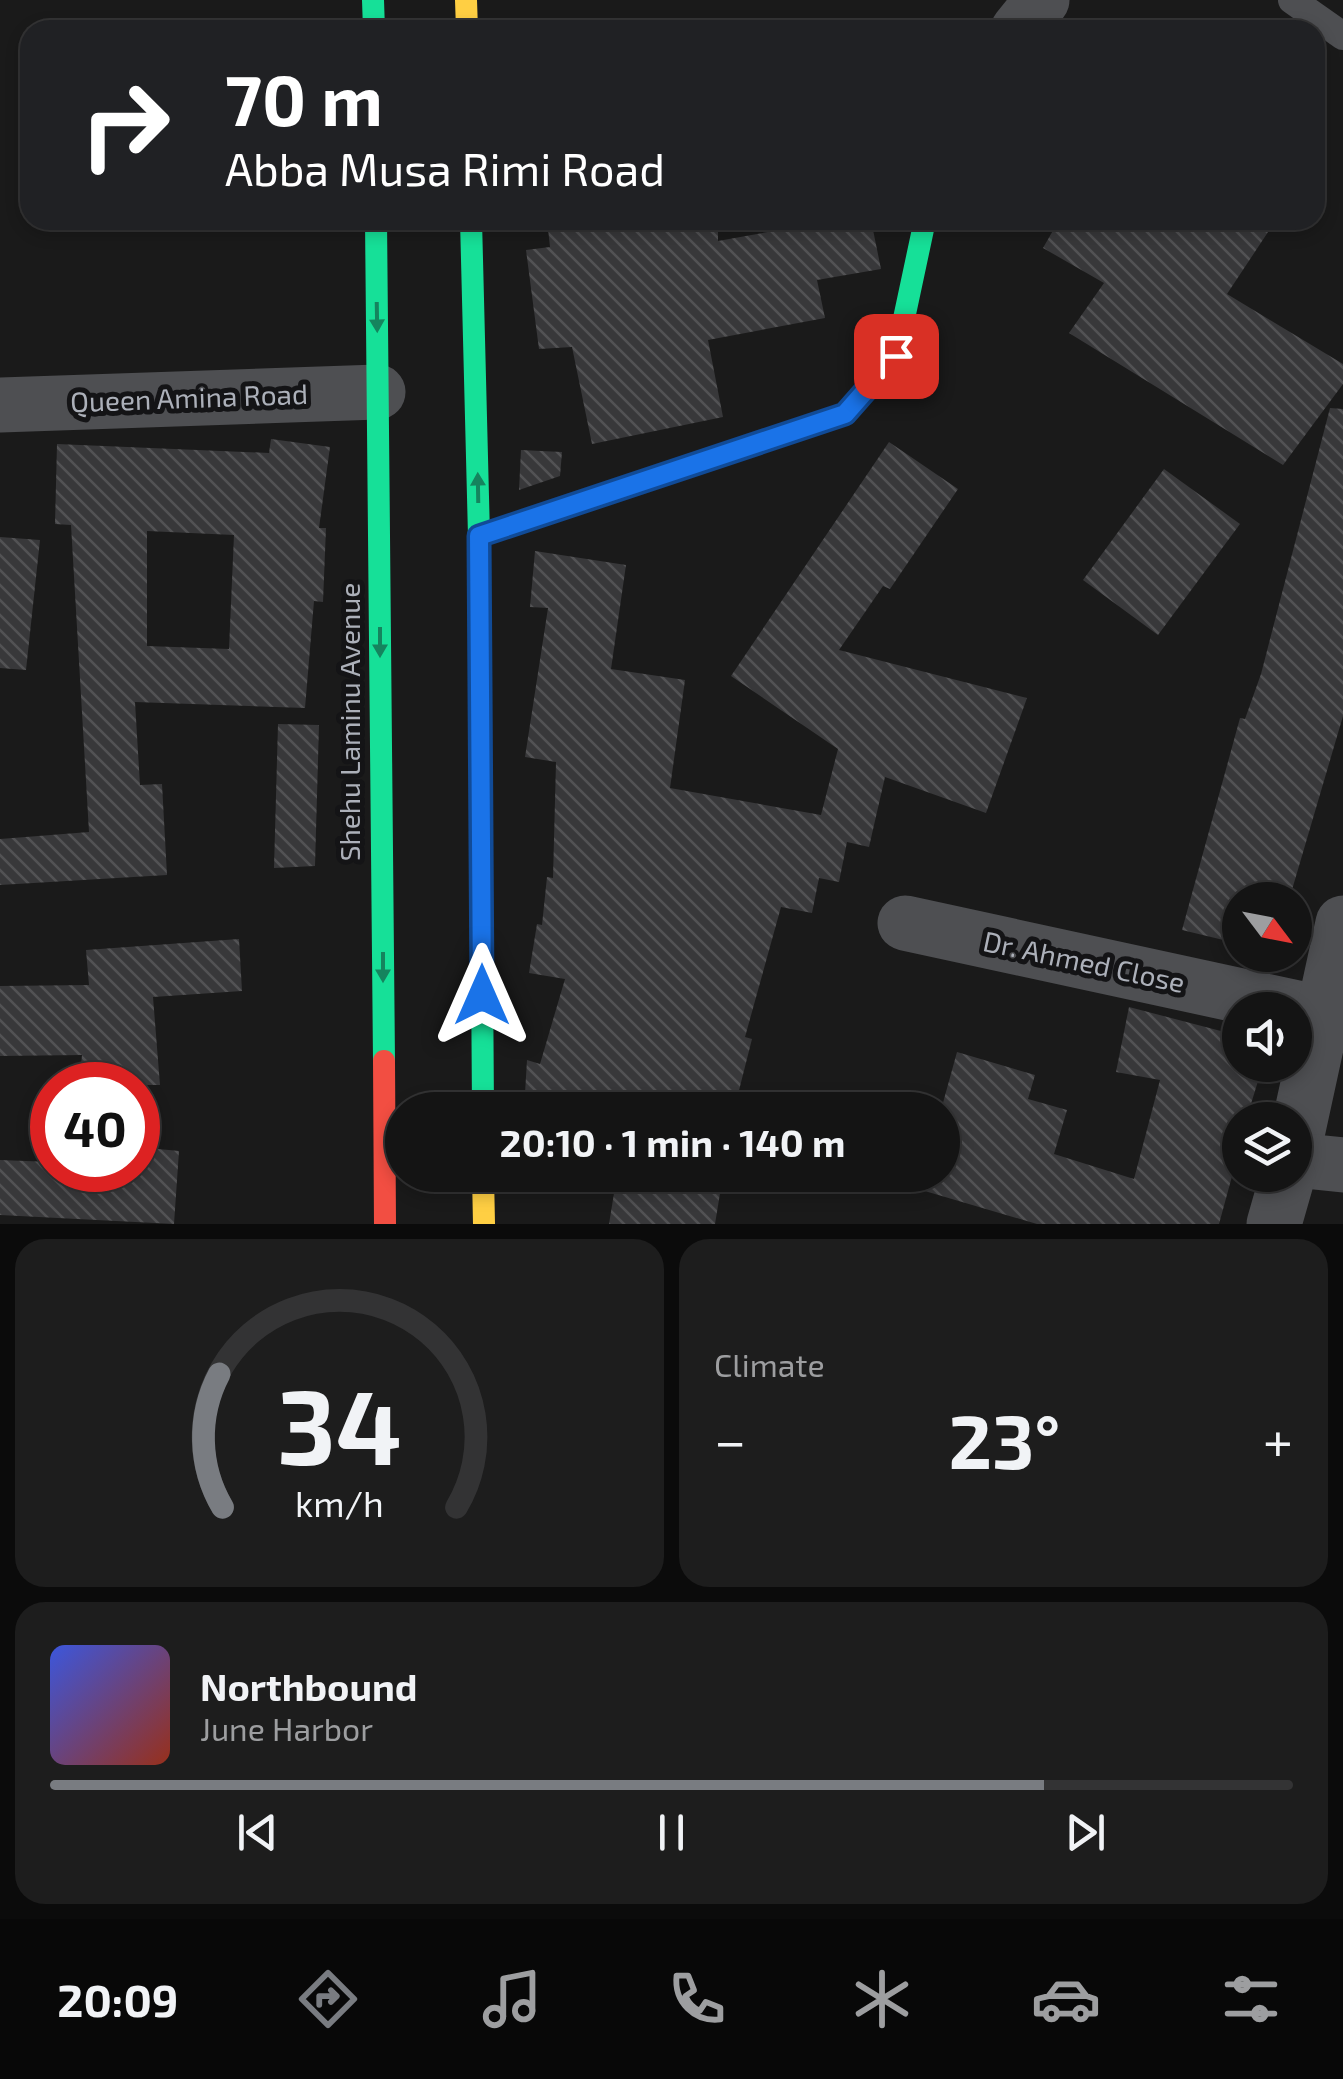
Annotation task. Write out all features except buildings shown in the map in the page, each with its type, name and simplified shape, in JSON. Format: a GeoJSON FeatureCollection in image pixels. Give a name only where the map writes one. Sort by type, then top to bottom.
{"type":"FeatureCollection","features":[{"type":"Feature","properties":{"kind":"street"},"geometry":{"type":"LineString","coordinates":[[1026,20],[1042,0]]}},
{"type":"Feature","properties":{"kind":"street","name":"Shehu Laminu Avenue"},"geometry":{"type":"LineString","coordinates":[[376,230],[385,1224]]}},
{"type":"Feature","properties":{"kind":"street"},"geometry":{"type":"LineString","coordinates":[[471,230],[479,536],[483,1092]]}},
{"type":"Feature","properties":{"kind":"street"},"geometry":{"type":"LineString","coordinates":[[479,536],[845,414],[896,356],[923,230]]}},
{"type":"Feature","properties":{"kind":"street","name":"Queen Amina Road"},"geometry":{"type":"LineString","coordinates":[[0,405],[378,392]]}},
{"type":"Feature","properties":{"kind":"street","name":"Dr. Ahmed Close"},"geometry":{"type":"LineString","coordinates":[[906,923],[1320,1013]]}},
{"type":"Feature","properties":{"kind":"street"},"geometry":{"type":"LineString","coordinates":[[1303,1102],[1343,923]]}},
{"type":"Feature","properties":{"kind":"street"},"geometry":{"type":"LineString","coordinates":[[1312,1162],[1343,1166]]}},
{"type":"Feature","properties":{"kind":"street"},"geometry":{"type":"LineString","coordinates":[[484,1192],[484,1224]]}},
{"type":"Feature","properties":{"kind":"street"},"geometry":{"type":"LineString","coordinates":[[1274,1224],[1283,1192]]}},
{"type":"Feature","properties":{"kind":"lane"},"geometry":{"type":"LineString","coordinates":[[1292,0],[1320,20]]}},
{"type":"Feature","properties":{"kind":"traffic: fast"},"geometry":{"type":"LineString","coordinates":[[373,0],[374,20]]}},
{"type":"Feature","properties":{"kind":"traffic: fast"},"geometry":{"type":"LineString","coordinates":[[376,230],[384,1061]]}},
{"type":"Feature","properties":{"kind":"traffic: fast"},"geometry":{"type":"LineString","coordinates":[[471,230],[479,536],[483,1092]]}},
{"type":"Feature","properties":{"kind":"traffic: fast"},"geometry":{"type":"LineString","coordinates":[[479,536],[845,414],[896,356],[923,230]]}},
{"type":"Feature","properties":{"kind":"traffic: slow"},"geometry":{"type":"LineString","coordinates":[[466,0],[467,20]]}},
{"type":"Feature","properties":{"kind":"traffic: slow"},"geometry":{"type":"LineString","coordinates":[[483,1192],[484,1224]]}},
{"type":"Feature","properties":{"kind":"traffic: jam"},"geometry":{"type":"LineString","coordinates":[[384,1061],[385,1224]]}},
{"type":"Feature","properties":{"kind":"route"},"geometry":{"type":"LineString","coordinates":[[482,995],[479,536],[845,414],[896,356]]}}]}
